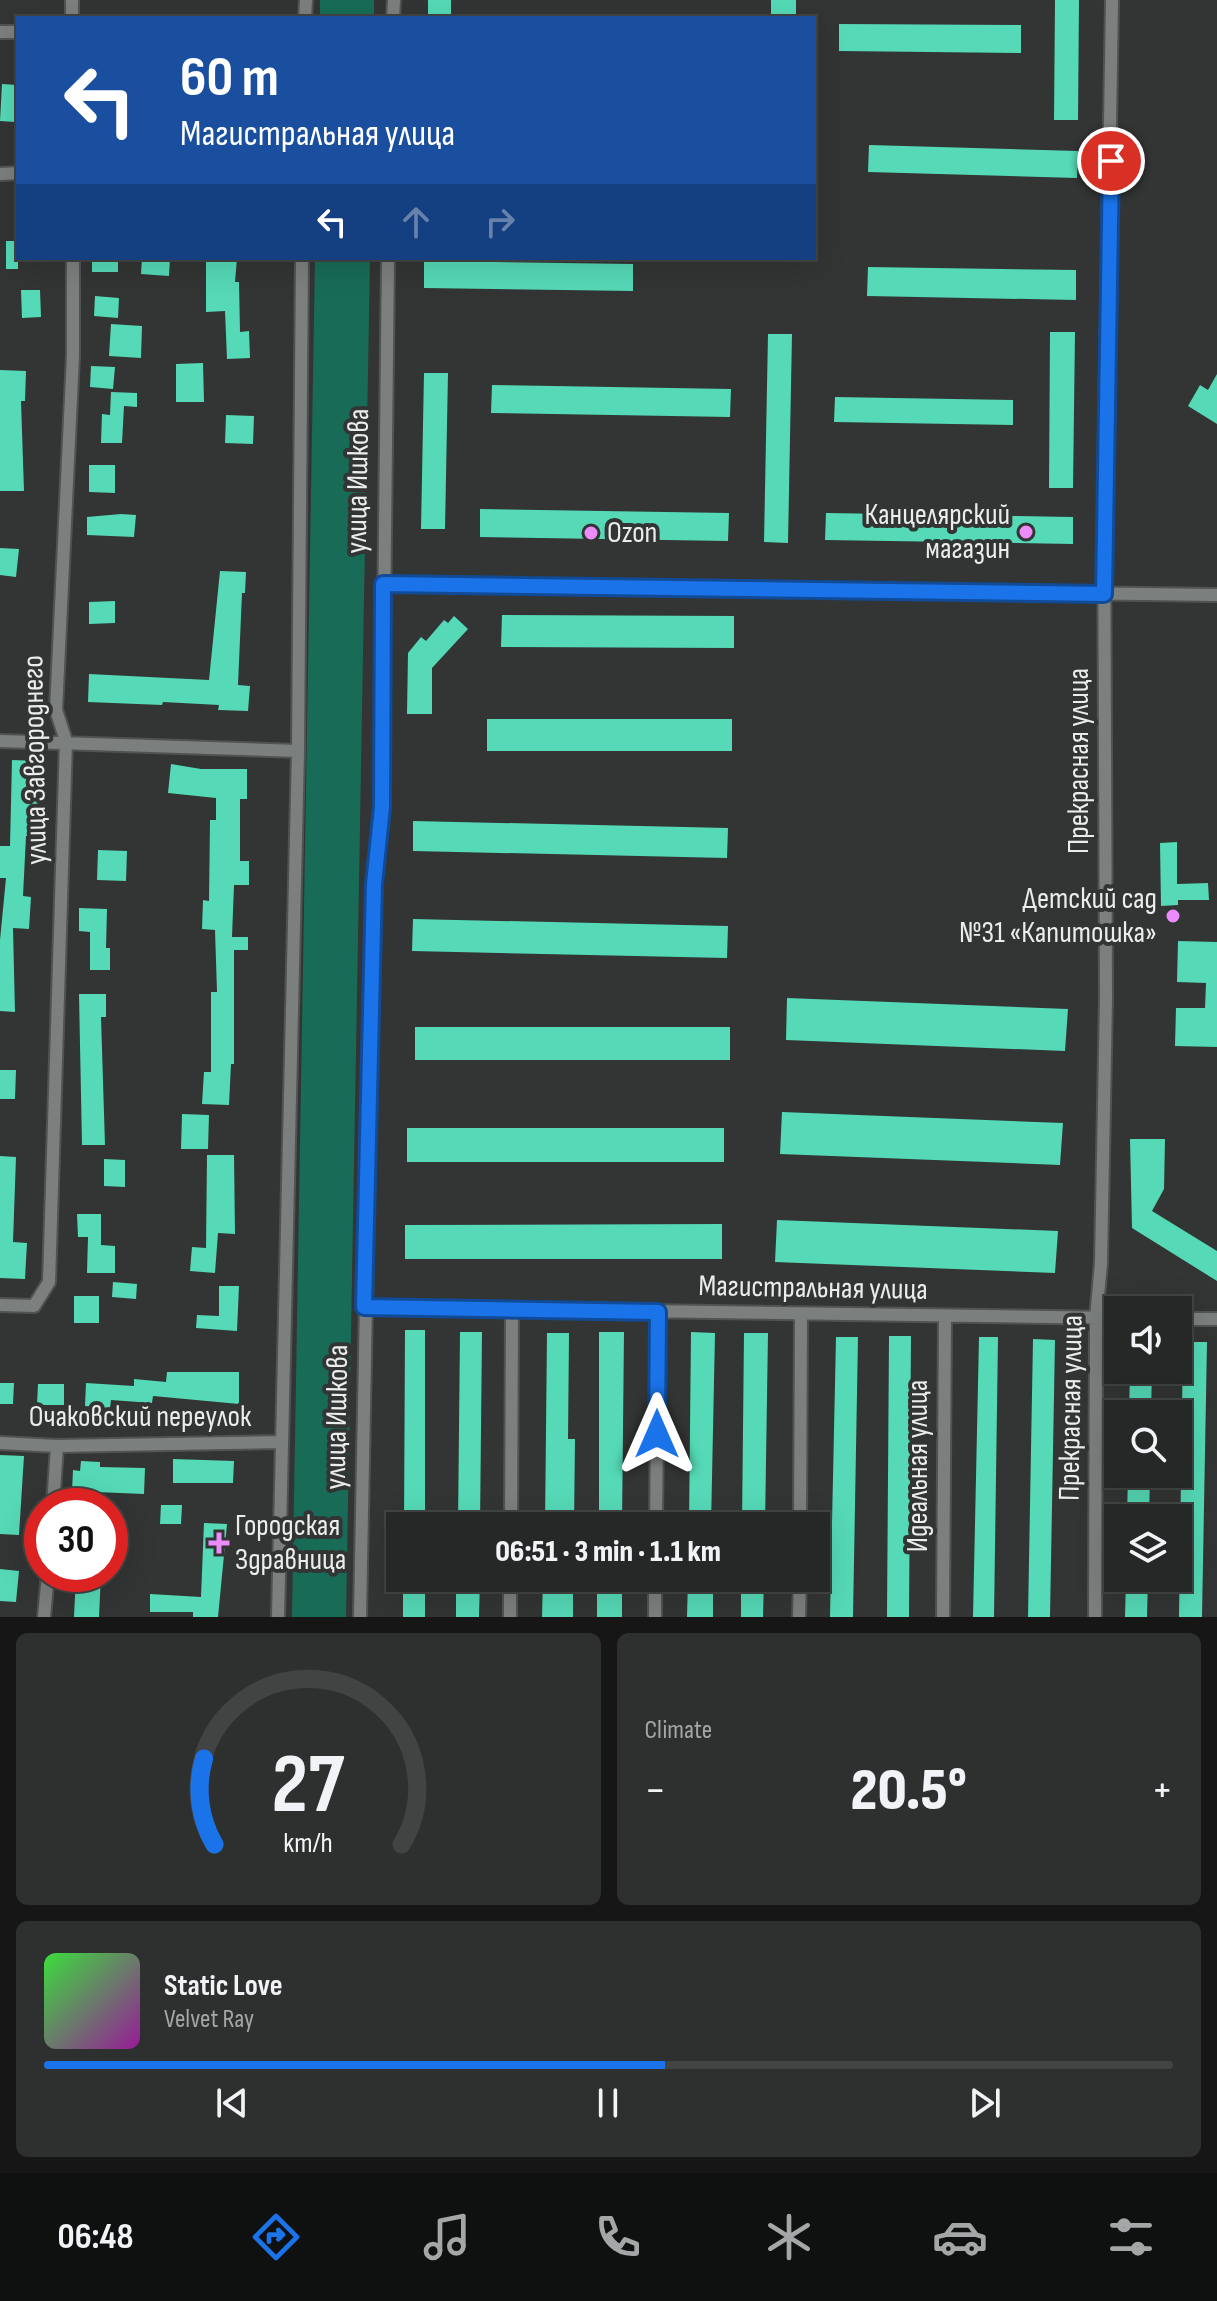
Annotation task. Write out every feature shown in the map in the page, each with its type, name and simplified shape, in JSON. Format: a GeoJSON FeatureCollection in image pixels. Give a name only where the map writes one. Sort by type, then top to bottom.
{"type":"FeatureCollection","features":[{"type":"Feature","properties":{"kind":"street","name":"Прекрасная улица"},"geometry":{"type":"LineString","coordinates":[[1095,1617],[1096,1318],[1101,1263],[1106,998],[1104,594],[1112,0]]}},
{"type":"Feature","properties":{"kind":"street","name":"улица Завгороднего"},"geometry":{"type":"LineString","coordinates":[[0,1305],[34,1306],[49,1282],[66,741],[56,710],[73,356],[73,260]]}},
{"type":"Feature","properties":{"kind":"street","name":"улица Ишкова"},"geometry":{"type":"LineString","coordinates":[[278,1617],[298,751],[302,260]]}},
{"type":"Feature","properties":{"kind":"street","name":"улица Ишкова"},"geometry":{"type":"LineString","coordinates":[[360,1617],[374,884],[382,807],[388,260]]}},
{"type":"Feature","properties":{"kind":"street"},"geometry":{"type":"LineString","coordinates":[[383,584],[1217,595]]}},
{"type":"Feature","properties":{"kind":"street"},"geometry":{"type":"LineString","coordinates":[[0,741],[298,751]]}},
{"type":"Feature","properties":{"kind":"street","name":"Магистральная улица"},"geometry":{"type":"LineString","coordinates":[[364,1307],[1104,1318]]}},
{"type":"Feature","properties":{"kind":"street"},"geometry":{"type":"LineString","coordinates":[[511,1512],[512,1310]]}},
{"type":"Feature","properties":{"kind":"street"},"geometry":{"type":"LineString","coordinates":[[656,1512],[658,1312]]}},
{"type":"Feature","properties":{"kind":"street"},"geometry":{"type":"LineString","coordinates":[[800,1512],[801,1314]]}},
{"type":"Feature","properties":{"kind":"street","name":"Идеальная улица"},"geometry":{"type":"LineString","coordinates":[[943,1617],[945,1316]]}},
{"type":"Feature","properties":{"kind":"street"},"geometry":{"type":"LineString","coordinates":[[1192,1319],[1217,1319]]}},
{"type":"Feature","properties":{"kind":"street","name":"Очаковский переулок"},"geometry":{"type":"LineString","coordinates":[[0,1443],[57,1446],[280,1442]]}},
{"type":"Feature","properties":{"kind":"street"},"geometry":{"type":"LineString","coordinates":[[54,1488],[57,1446]]}},
{"type":"Feature","properties":{"kind":"street"},"geometry":{"type":"LineString","coordinates":[[44,1617],[46,1592]]}},
{"type":"Feature","properties":{"kind":"street"},"geometry":{"type":"LineString","coordinates":[[510,1592],[510,1617]]}},
{"type":"Feature","properties":{"kind":"street"},"geometry":{"type":"LineString","coordinates":[[655,1592],[655,1617]]}},
{"type":"Feature","properties":{"kind":"street"},"geometry":{"type":"LineString","coordinates":[[799,1617],[800,1592]]}},
{"type":"Feature","properties":{"kind":"green space"},"geometry":{"type":"Polygon","coordinates":[[[320,0],[374,0],[374,16],[320,16],[320,0]]]}},
{"type":"Feature","properties":{"kind":"green space"},"geometry":{"type":"Polygon","coordinates":[[[315,260],[370,260],[346,1617],[292,1617],[315,260]]]}},
{"type":"Feature","properties":{"kind":"building"},"geometry":{"type":"Polygon","coordinates":[[[428,0],[451,0],[451,16],[428,16],[428,0]]]}},
{"type":"Feature","properties":{"kind":"building"},"geometry":{"type":"Polygon","coordinates":[[[771,0],[796,0],[796,16],[771,16],[771,0]]]}},
{"type":"Feature","properties":{"kind":"building"},"geometry":{"type":"Polygon","coordinates":[[[1055,0],[1079,0],[1078,120],[1054,120],[1055,0]]]}},
{"type":"Feature","properties":{"kind":"building"},"geometry":{"type":"Polygon","coordinates":[[[839,24],[1021,25],[1021,53],[839,51],[839,24]]]}},
{"type":"Feature","properties":{"kind":"building"},"geometry":{"type":"Polygon","coordinates":[[[2,84],[16,85],[15,122],[0,121],[2,84]]]}},
{"type":"Feature","properties":{"kind":"building"},"geometry":{"type":"Polygon","coordinates":[[[869,145],[1078,151],[1077,178],[868,172],[869,145]]]}},
{"type":"Feature","properties":{"kind":"building"},"geometry":{"type":"Polygon","coordinates":[[[6,241],[16,241],[18,269],[6,269],[6,241]]]}},
{"type":"Feature","properties":{"kind":"building"},"geometry":{"type":"Polygon","coordinates":[[[92,260],[118,260],[118,272],[92,272],[92,260]]]}},
{"type":"Feature","properties":{"kind":"building"},"geometry":{"type":"Polygon","coordinates":[[[142,260],[170,260],[169,276],[141,274],[142,260]]]}},
{"type":"Feature","properties":{"kind":"building"},"geometry":{"type":"Polygon","coordinates":[[[206,260],[237,260],[235,282],[239,282],[240,332],[249,331],[250,358],[227,359],[225,311],[206,312],[206,260]]]}},
{"type":"Feature","properties":{"kind":"building"},"geometry":{"type":"Polygon","coordinates":[[[424,261],[633,264],[633,291],[424,288],[424,261]]]}},
{"type":"Feature","properties":{"kind":"building"},"geometry":{"type":"Polygon","coordinates":[[[868,267],[1076,270],[1076,300],[867,296],[868,267]]]}},
{"type":"Feature","properties":{"kind":"building"},"geometry":{"type":"Polygon","coordinates":[[[21,290],[40,290],[41,317],[22,318],[21,290]]]}},
{"type":"Feature","properties":{"kind":"building"},"geometry":{"type":"Polygon","coordinates":[[[95,296],[119,298],[118,318],[94,316],[95,296]]]}},
{"type":"Feature","properties":{"kind":"building"},"geometry":{"type":"Polygon","coordinates":[[[111,324],[142,326],[141,358],[109,356],[111,324]]]}},
{"type":"Feature","properties":{"kind":"building"},"geometry":{"type":"Polygon","coordinates":[[[1050,332],[1075,332],[1073,488],[1049,488],[1050,332]]]}},
{"type":"Feature","properties":{"kind":"building"},"geometry":{"type":"Polygon","coordinates":[[[768,334],[792,334],[788,543],[764,542],[768,334]]]}},
{"type":"Feature","properties":{"kind":"building"},"geometry":{"type":"Polygon","coordinates":[[[203,363],[204,402],[176,402],[176,364],[203,363]]]}},
{"type":"Feature","properties":{"kind":"building"},"geometry":{"type":"Polygon","coordinates":[[[91,366],[115,367],[113,389],[90,387],[91,366]]]}},
{"type":"Feature","properties":{"kind":"building"},"geometry":{"type":"Polygon","coordinates":[[[0,370],[26,371],[25,401],[21,401],[24,491],[0,491],[0,370]]]}},
{"type":"Feature","properties":{"kind":"building"},"geometry":{"type":"Polygon","coordinates":[[[424,373],[448,373],[445,529],[421,529],[424,373]]]}},
{"type":"Feature","properties":{"kind":"building"},"geometry":{"type":"Polygon","coordinates":[[[1217,374],[1217,424],[1188,406],[1200,385],[1208,390],[1217,374]]]}},
{"type":"Feature","properties":{"kind":"building"},"geometry":{"type":"Polygon","coordinates":[[[492,385],[731,389],[730,417],[491,413],[492,385]]]}},
{"type":"Feature","properties":{"kind":"building"},"geometry":{"type":"Polygon","coordinates":[[[111,392],[137,393],[137,407],[124,406],[122,443],[101,443],[102,414],[110,415],[111,392]]]}},
{"type":"Feature","properties":{"kind":"building"},"geometry":{"type":"Polygon","coordinates":[[[835,397],[1013,400],[1013,425],[834,422],[835,397]]]}},
{"type":"Feature","properties":{"kind":"building"},"geometry":{"type":"Polygon","coordinates":[[[226,415],[254,416],[253,444],[225,443],[226,415]]]}},
{"type":"Feature","properties":{"kind":"building"},"geometry":{"type":"Polygon","coordinates":[[[89,465],[115,465],[115,493],[89,492],[89,465]]]}},
{"type":"Feature","properties":{"kind":"building"},"geometry":{"type":"Polygon","coordinates":[[[480,509],[729,513],[728,541],[480,537],[480,509]]]}},
{"type":"Feature","properties":{"kind":"building"},"geometry":{"type":"Polygon","coordinates":[[[826,513],[1073,517],[1073,544],[825,540],[826,513]]]}},
{"type":"Feature","properties":{"kind":"building"},"geometry":{"type":"Polygon","coordinates":[[[136,515],[134,537],[87,535],[87,517],[136,515]]]}},
{"type":"Feature","properties":{"kind":"building"},"geometry":{"type":"Polygon","coordinates":[[[0,548],[19,549],[16,577],[0,575],[0,548]]]}},
{"type":"Feature","properties":{"kind":"building"},"geometry":{"type":"Polygon","coordinates":[[[220,571],[246,572],[245,593],[242,593],[238,685],[250,686],[248,711],[218,710],[219,705],[88,702],[89,674],[209,680],[220,571]]]}},
{"type":"Feature","properties":{"kind":"building"},"geometry":{"type":"Polygon","coordinates":[[[115,601],[115,623],[89,624],[89,602],[115,601]]]}},
{"type":"Feature","properties":{"kind":"building"},"geometry":{"type":"Polygon","coordinates":[[[502,615],[734,616],[734,648],[501,647],[502,615]]]}},
{"type":"Feature","properties":{"kind":"building"},"geometry":{"type":"Polygon","coordinates":[[[454,616],[468,629],[432,668],[432,714],[407,714],[408,653],[421,637],[426,641],[444,620],[448,623],[454,616]]]}},
{"type":"Feature","properties":{"kind":"building"},"geometry":{"type":"Polygon","coordinates":[[[487,719],[732,719],[732,751],[487,751],[487,719]]]}},
{"type":"Feature","properties":{"kind":"building"},"geometry":{"type":"Polygon","coordinates":[[[12,760],[39,761],[40,806],[39,836],[26,836],[23,896],[31,897],[29,929],[13,928],[15,1012],[0,1011],[0,940],[6,878],[0,878],[0,846],[10,846],[12,760]]]}},
{"type":"Feature","properties":{"kind":"building"},"geometry":{"type":"Polygon","coordinates":[[[171,764],[201,769],[247,769],[247,799],[240,799],[240,861],[249,861],[249,885],[234,885],[232,937],[248,937],[248,950],[234,950],[234,1064],[231,1064],[229,1105],[202,1104],[204,1072],[211,1072],[211,992],[217,992],[215,930],[202,929],[203,900],[209,901],[210,820],[216,820],[216,798],[168,793],[171,764]]]}},
{"type":"Feature","properties":{"kind":"building"},"geometry":{"type":"Polygon","coordinates":[[[413,821],[728,828],[727,858],[413,851],[413,821]]]}},
{"type":"Feature","properties":{"kind":"building"},"geometry":{"type":"Polygon","coordinates":[[[1177,842],[1177,884],[1208,883],[1209,900],[1178,900],[1178,905],[1161,906],[1160,843],[1177,842]]]}},
{"type":"Feature","properties":{"kind":"building"},"geometry":{"type":"Polygon","coordinates":[[[98,850],[127,851],[126,881],[97,880],[98,850]]]}},
{"type":"Feature","properties":{"kind":"building"},"geometry":{"type":"Polygon","coordinates":[[[79,908],[107,909],[106,948],[110,948],[110,970],[90,970],[90,932],[79,931],[79,908]]]}},
{"type":"Feature","properties":{"kind":"building"},"geometry":{"type":"Polygon","coordinates":[[[413,919],[728,926],[727,958],[412,951],[413,919]]]}},
{"type":"Feature","properties":{"kind":"building"},"geometry":{"type":"Polygon","coordinates":[[[1178,941],[1217,942],[1217,1047],[1175,1046],[1176,1008],[1205,1008],[1206,983],[1177,982],[1178,941]]]}},
{"type":"Feature","properties":{"kind":"building"},"geometry":{"type":"Polygon","coordinates":[[[79,994],[106,994],[106,1017],[101,1017],[105,1145],[82,1145],[79,994]]]}},
{"type":"Feature","properties":{"kind":"building"},"geometry":{"type":"Polygon","coordinates":[[[787,998],[1068,1009],[1065,1051],[786,1040],[787,998]]]}},
{"type":"Feature","properties":{"kind":"building"},"geometry":{"type":"Polygon","coordinates":[[[415,1027],[730,1027],[730,1060],[415,1060],[415,1027]]]}},
{"type":"Feature","properties":{"kind":"building"},"geometry":{"type":"Polygon","coordinates":[[[0,1070],[16,1070],[15,1099],[0,1099],[0,1070]]]}},
{"type":"Feature","properties":{"kind":"building"},"geometry":{"type":"Polygon","coordinates":[[[782,1112],[1063,1123],[1060,1165],[780,1154],[782,1112]]]}},
{"type":"Feature","properties":{"kind":"building"},"geometry":{"type":"Polygon","coordinates":[[[182,1114],[209,1115],[208,1149],[181,1149],[182,1114]]]}},
{"type":"Feature","properties":{"kind":"building"},"geometry":{"type":"Polygon","coordinates":[[[407,1128],[724,1128],[724,1162],[407,1162],[407,1128]]]}},
{"type":"Feature","properties":{"kind":"building"},"geometry":{"type":"Polygon","coordinates":[[[1130,1139],[1165,1139],[1164,1189],[1152,1211],[1217,1251],[1217,1281],[1132,1228],[1130,1139]]]}},
{"type":"Feature","properties":{"kind":"building"},"geometry":{"type":"Polygon","coordinates":[[[207,1155],[234,1155],[235,1234],[218,1233],[215,1273],[190,1271],[192,1247],[206,1248],[207,1155]]]}},
{"type":"Feature","properties":{"kind":"building"},"geometry":{"type":"Polygon","coordinates":[[[0,1156],[16,1157],[13,1242],[27,1243],[25,1279],[0,1278],[0,1156]]]}},
{"type":"Feature","properties":{"kind":"building"},"geometry":{"type":"Polygon","coordinates":[[[104,1159],[125,1160],[125,1187],[104,1186],[104,1159]]]}},
{"type":"Feature","properties":{"kind":"building"},"geometry":{"type":"Polygon","coordinates":[[[77,1214],[101,1214],[101,1245],[115,1246],[115,1273],[87,1273],[88,1237],[78,1237],[77,1214]]]}},
{"type":"Feature","properties":{"kind":"building"},"geometry":{"type":"Polygon","coordinates":[[[777,1220],[1058,1231],[1055,1273],[775,1262],[777,1220]]]}},
{"type":"Feature","properties":{"kind":"building"},"geometry":{"type":"Polygon","coordinates":[[[722,1224],[722,1259],[405,1259],[405,1225],[722,1224]]]}},
{"type":"Feature","properties":{"kind":"building"},"geometry":{"type":"Polygon","coordinates":[[[113,1282],[137,1284],[136,1299],[112,1297],[113,1282]]]}},
{"type":"Feature","properties":{"kind":"building"},"geometry":{"type":"Polygon","coordinates":[[[219,1286],[239,1286],[237,1331],[196,1328],[197,1315],[219,1316],[219,1286]]]}},
{"type":"Feature","properties":{"kind":"building"},"geometry":{"type":"Polygon","coordinates":[[[74,1296],[99,1296],[99,1323],[74,1323],[74,1296]]]}},
{"type":"Feature","properties":{"kind":"building"},"geometry":{"type":"Polygon","coordinates":[[[405,1330],[425,1330],[425,1512],[404,1512],[405,1330]]]}},
{"type":"Feature","properties":{"kind":"building"},"geometry":{"type":"Polygon","coordinates":[[[460,1332],[482,1332],[480,1512],[458,1512],[460,1332]]]}},
{"type":"Feature","properties":{"kind":"building"},"geometry":{"type":"Polygon","coordinates":[[[599,1332],[624,1332],[622,1512],[599,1512],[599,1332]]]}},
{"type":"Feature","properties":{"kind":"building"},"geometry":{"type":"Polygon","coordinates":[[[691,1332],[715,1333],[711,1512],[689,1512],[691,1332]]]}},
{"type":"Feature","properties":{"kind":"building"},"geometry":{"type":"Polygon","coordinates":[[[547,1333],[569,1333],[568,1439],[575,1439],[574,1512],[545,1512],[547,1333]]]}},
{"type":"Feature","properties":{"kind":"building"},"geometry":{"type":"Polygon","coordinates":[[[744,1333],[768,1333],[765,1512],[742,1512],[744,1333]]]}},
{"type":"Feature","properties":{"kind":"building"},"geometry":{"type":"Polygon","coordinates":[[[889,1336],[911,1336],[909,1617],[887,1617],[889,1336]]]}},
{"type":"Feature","properties":{"kind":"building"},"geometry":{"type":"Polygon","coordinates":[[[836,1337],[858,1337],[853,1617],[830,1617],[836,1337]]]}},
{"type":"Feature","properties":{"kind":"building"},"geometry":{"type":"Polygon","coordinates":[[[979,1337],[998,1337],[994,1617],[973,1617],[979,1337]]]}},
{"type":"Feature","properties":{"kind":"building"},"geometry":{"type":"Polygon","coordinates":[[[1033,1339],[1055,1340],[1050,1617],[1028,1617],[1033,1339]]]}},
{"type":"Feature","properties":{"kind":"building"},"geometry":{"type":"Polygon","coordinates":[[[1192,1342],[1207,1342],[1202,1617],[1179,1617],[1179,1592],[1192,1592],[1192,1504],[1181,1504],[1181,1488],[1192,1488],[1192,1400],[1182,1400],[1182,1384],[1192,1384],[1192,1342]]]}},
{"type":"Feature","properties":{"kind":"building"},"geometry":{"type":"Polygon","coordinates":[[[167,1372],[239,1372],[239,1404],[153,1396],[152,1403],[111,1400],[110,1408],[85,1406],[86,1383],[134,1386],[134,1379],[166,1382],[167,1372]]]}},
{"type":"Feature","properties":{"kind":"building"},"geometry":{"type":"Polygon","coordinates":[[[0,1383],[14,1383],[13,1404],[0,1404],[0,1383]]]}},
{"type":"Feature","properties":{"kind":"building"},"geometry":{"type":"Polygon","coordinates":[[[38,1384],[64,1384],[64,1405],[37,1405],[38,1384]]]}},
{"type":"Feature","properties":{"kind":"building"},"geometry":{"type":"Polygon","coordinates":[[[1130,1384],[1152,1384],[1151,1400],[1129,1400],[1130,1384]]]}},
{"type":"Feature","properties":{"kind":"building"},"geometry":{"type":"Polygon","coordinates":[[[0,1455],[24,1456],[19,1535],[0,1534],[0,1455]]]}},
{"type":"Feature","properties":{"kind":"building"},"geometry":{"type":"Polygon","coordinates":[[[173,1459],[234,1461],[233,1483],[173,1483],[173,1459]]]}},
{"type":"Feature","properties":{"kind":"building"},"geometry":{"type":"Polygon","coordinates":[[[81,1461],[100,1462],[100,1467],[145,1468],[144,1494],[128,1493],[128,1488],[72,1488],[73,1470],[80,1471],[81,1461]]]}},
{"type":"Feature","properties":{"kind":"building"},"geometry":{"type":"Polygon","coordinates":[[[1128,1488],[1150,1488],[1149,1504],[1127,1504],[1128,1488]]]}},
{"type":"Feature","properties":{"kind":"building"},"geometry":{"type":"Polygon","coordinates":[[[161,1505],[182,1505],[181,1524],[160,1524],[161,1505]]]}},
{"type":"Feature","properties":{"kind":"building"},"geometry":{"type":"Polygon","coordinates":[[[204,1523],[227,1524],[218,1617],[193,1617],[193,1612],[150,1612],[150,1594],[201,1597],[204,1523]]]}},
{"type":"Feature","properties":{"kind":"building"},"geometry":{"type":"Polygon","coordinates":[[[0,1569],[19,1571],[16,1602],[0,1601],[0,1569]]]}},
{"type":"Feature","properties":{"kind":"building"},"geometry":{"type":"Polygon","coordinates":[[[75,1592],[100,1592],[99,1617],[74,1617],[75,1592]]]}},
{"type":"Feature","properties":{"kind":"building"},"geometry":{"type":"Polygon","coordinates":[[[403,1592],[425,1592],[425,1617],[403,1617],[403,1592]]]}},
{"type":"Feature","properties":{"kind":"building"},"geometry":{"type":"Polygon","coordinates":[[[456,1592],[480,1592],[479,1617],[456,1617],[456,1592]]]}},
{"type":"Feature","properties":{"kind":"building"},"geometry":{"type":"Polygon","coordinates":[[[543,1592],[573,1592],[573,1617],[542,1617],[543,1592]]]}},
{"type":"Feature","properties":{"kind":"building"},"geometry":{"type":"Polygon","coordinates":[[[597,1592],[622,1592],[622,1617],[597,1617],[597,1592]]]}},
{"type":"Feature","properties":{"kind":"building"},"geometry":{"type":"Polygon","coordinates":[[[688,1592],[713,1592],[713,1617],[687,1617],[688,1592]]]}},
{"type":"Feature","properties":{"kind":"building"},"geometry":{"type":"Polygon","coordinates":[[[741,1592],[764,1592],[763,1617],[741,1617],[741,1592]]]}},
{"type":"Feature","properties":{"kind":"building"},"geometry":{"type":"Polygon","coordinates":[[[1126,1592],[1148,1592],[1147,1617],[1125,1617],[1126,1592]]]}},
{"type":"Feature","properties":{"kind":"place","name":"Канцелярский магазин"},"geometry":{"type":"Point","coordinates":[1026,532]}},
{"type":"Feature","properties":{"kind":"place","name":"Ozon"},"geometry":{"type":"Point","coordinates":[591,533]}},
{"type":"Feature","properties":{"kind":"place","name":"Детский сад №31 «Капитошка»"},"geometry":{"type":"Point","coordinates":[1173,916]}},
{"type":"Feature","properties":{"kind":"place","name":"Городская Здравница"},"geometry":{"type":"Point","coordinates":[219,1543]}},
{"type":"Feature","properties":{"kind":"route"},"geometry":{"type":"LineString","coordinates":[[657,1434],[658,1312],[364,1307],[374,884],[382,807],[383,584],[1104,594],[1111,161]]}}]}
